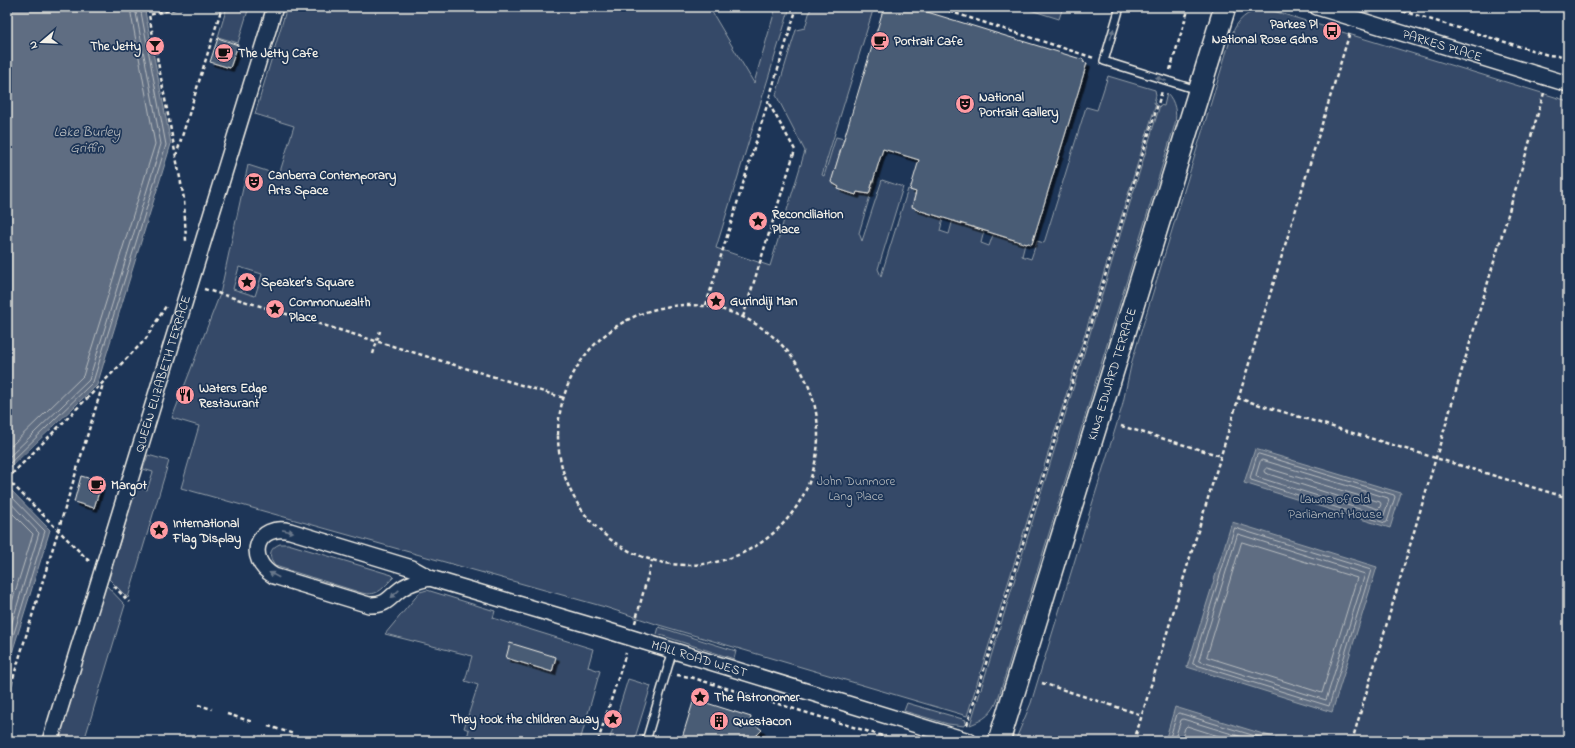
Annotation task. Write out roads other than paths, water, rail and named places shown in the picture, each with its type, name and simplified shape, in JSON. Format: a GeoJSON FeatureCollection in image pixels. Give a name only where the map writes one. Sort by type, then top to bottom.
{"type":"FeatureCollection","features":[{"type":"Feature","properties":{"kind":"main road","name":"KING EDWARD TERRACE"},"geometry":{"type":"LineString","coordinates":[[999,741],[1225,7]]}},
{"type":"Feature","properties":{"kind":"street","name":"QUEEN ELIZABETH TERRACE"},"geometry":{"type":"LineString","coordinates":[[50,741],[275,7]]}},
{"type":"Feature","properties":{"kind":"street","name":"PARKES PLACE"},"geometry":{"type":"LineString","coordinates":[[1316,7],[1568,84]]}},
{"type":"Feature","properties":{"kind":"street","name":"MALL ROAD WEST"},"geometry":{"type":"LineString","coordinates":[[430,578],[404,586],[383,604],[369,605],[274,576],[260,564],[257,555],[257,546],[260,540],[267,534],[277,530],[285,530],[412,568],[430,578],[966,740]]}},
{"type":"Feature","properties":{"kind":"lane"},"geometry":{"type":"LineString","coordinates":[[1120,7],[1104,61],[1199,91]]}},
{"type":"Feature","properties":{"kind":"lane"},"geometry":{"type":"LineString","coordinates":[[646,741],[672,650]]}},
{"type":"Feature","properties":{"kind":"water","name":"Lake Burley Griffin"},"geometry":{"type":"Polygon","coordinates":[[[7,7],[162,7],[145,11],[171,144],[97,385],[7,471],[7,7]]]}},
{"type":"Feature","properties":{"kind":"water"},"geometry":{"type":"Polygon","coordinates":[[[1255,449],[1401,493],[1390,528],[1244,483],[1255,449]]]}},
{"type":"Feature","properties":{"kind":"water"},"geometry":{"type":"Polygon","coordinates":[[[7,486],[50,530],[7,669],[7,486]]]}},
{"type":"Feature","properties":{"kind":"water"},"geometry":{"type":"Polygon","coordinates":[[[1232,522],[1377,567],[1332,712],[1187,667],[1232,522]]]}},
{"type":"Feature","properties":{"kind":"water"},"geometry":{"type":"Polygon","coordinates":[[[1175,707],[1286,741],[1165,741],[1175,707]]]}},
{"type":"Feature","properties":{"kind":"place","name":"Parkes Pl National Rose Gdns"},"geometry":{"type":"Point","coordinates":[1332,31]}},
{"type":"Feature","properties":{"kind":"place","name":"Portrait Cafe"},"geometry":{"type":"Point","coordinates":[880,41]}},
{"type":"Feature","properties":{"kind":"place","name":"The Jetty"},"geometry":{"type":"Point","coordinates":[155,46]}},
{"type":"Feature","properties":{"kind":"place","name":"The Jetty Cafe"},"geometry":{"type":"Point","coordinates":[224,53]}},
{"type":"Feature","properties":{"kind":"place","name":"National Portrait Gallery"},"geometry":{"type":"Point","coordinates":[965,104]}},
{"type":"Feature","properties":{"kind":"place","name":"Canberra Contemporary Arts Space"},"geometry":{"type":"Point","coordinates":[254,182]}},
{"type":"Feature","properties":{"kind":"place","name":"Reconciliation Place"},"geometry":{"type":"Point","coordinates":[758,221]}},
{"type":"Feature","properties":{"kind":"place","name":"Speaker’s Square"},"geometry":{"type":"Point","coordinates":[247,282]}},
{"type":"Feature","properties":{"kind":"place","name":"Gurindiji Man"},"geometry":{"type":"Point","coordinates":[716,301]}},
{"type":"Feature","properties":{"kind":"place","name":"Commonwealth Place"},"geometry":{"type":"Point","coordinates":[275,309]}},
{"type":"Feature","properties":{"kind":"place","name":"Waters Edge Restaurant"},"geometry":{"type":"Point","coordinates":[185,395]}},
{"type":"Feature","properties":{"kind":"place","name":"Margot"},"geometry":{"type":"Point","coordinates":[97,485]}},
{"type":"Feature","properties":{"kind":"place","name":"International Flag Display"},"geometry":{"type":"Point","coordinates":[159,530]}},
{"type":"Feature","properties":{"kind":"place","name":"The Astronomer"},"geometry":{"type":"Point","coordinates":[700,697]}},
{"type":"Feature","properties":{"kind":"place","name":"They took the children away"},"geometry":{"type":"Point","coordinates":[613,719]}},
{"type":"Feature","properties":{"kind":"place","name":"Questacon"},"geometry":{"type":"Point","coordinates":[719,721]}},
{"type":"Feature","properties":{"kind":"park label","name":"John Dunmore Lang Place"},"geometry":{"type":"Point","coordinates":[856,488]}},
{"type":"Feature","properties":{"kind":"park label","name":"Lawns of Old Parliament House"},"geometry":{"type":"Point","coordinates":[1335,506]}}]}
